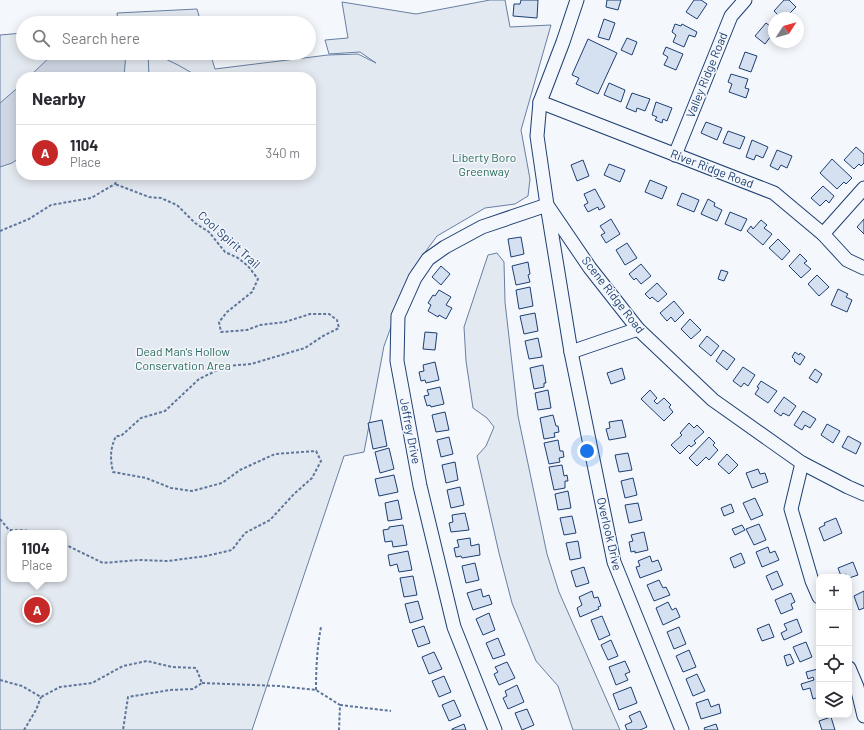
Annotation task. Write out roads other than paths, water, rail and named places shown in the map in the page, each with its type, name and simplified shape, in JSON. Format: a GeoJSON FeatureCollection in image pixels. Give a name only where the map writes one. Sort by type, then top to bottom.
{"type":"FeatureCollection","features":[{"type":"Feature","properties":{"kind":"street","name":"Scene Ridge Road"},"geometry":{"type":"LineString","coordinates":[[577,0],[540,102],[537,136],[547,205],[590,268],[638,329],[713,400],[802,462],[864,494]]}},
{"type":"Feature","properties":{"kind":"street","name":"Valley Ridge Road"},"geometry":{"type":"LineString","coordinates":[[675,154],[731,16],[745,0]]}},
{"type":"Feature","properties":{"kind":"street","name":"River Ridge Road"},"geometry":{"type":"LineString","coordinates":[[540,102],[774,193],[823,234],[847,260],[864,268]]}},
{"type":"Feature","properties":{"kind":"street"},"geometry":{"type":"LineString","coordinates":[[823,234],[864,188]]}},
{"type":"Feature","properties":{"kind":"street","name":"Overlook Drive"},"geometry":{"type":"LineString","coordinates":[[547,205],[571,352],[614,562],[682,730]]}},
{"type":"Feature","properties":{"kind":"street","name":"Jeffrey Drive"},"geometry":{"type":"LineString","coordinates":[[495,730],[454,627],[420,486],[397,361],[398,316],[415,278],[428,259],[445,247],[482,227],[547,205]]}},
{"type":"Feature","properties":{"kind":"street"},"geometry":{"type":"LineString","coordinates":[[571,352],[638,329]]}},
{"type":"Feature","properties":{"kind":"street"},"geometry":{"type":"LineString","coordinates":[[802,462],[791,509],[816,590]]}},
{"type":"Feature","properties":{"kind":"street"},"geometry":{"type":"LineString","coordinates":[[852,675],[857,687],[864,716]]}},
{"type":"Feature","properties":{"kind":"place","name":"1104"},"geometry":{"type":"Point","coordinates":[37,610]}},
{"type":"Feature","properties":{"kind":"park label","name":"Liberty Boro Greenway"},"geometry":{"type":"Point","coordinates":[484,165]}},
{"type":"Feature","properties":{"kind":"park label","name":"Dead Man's Hollow Conservation Area"},"geometry":{"type":"Point","coordinates":[183,359]}}]}
